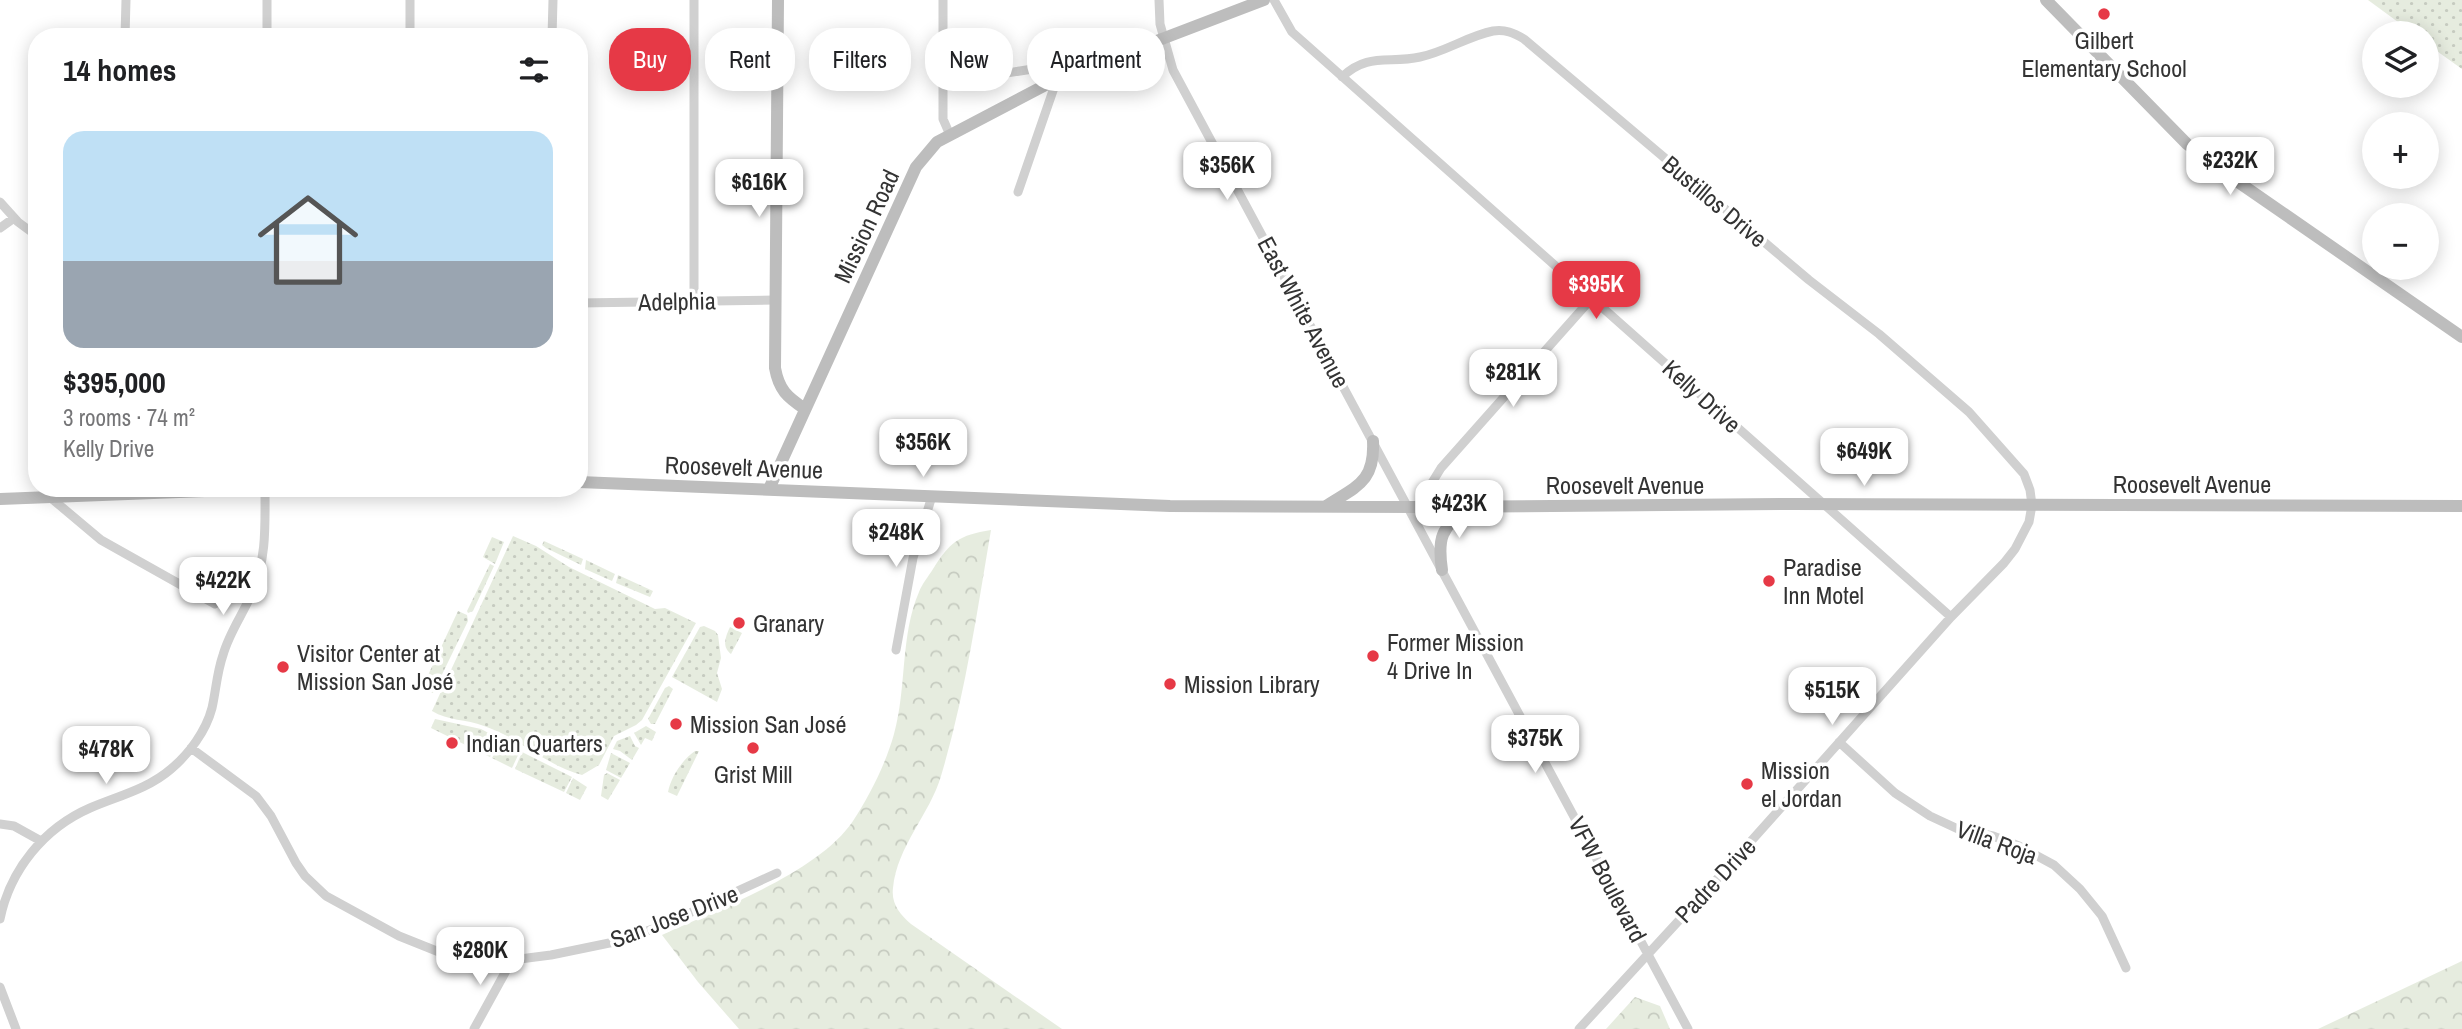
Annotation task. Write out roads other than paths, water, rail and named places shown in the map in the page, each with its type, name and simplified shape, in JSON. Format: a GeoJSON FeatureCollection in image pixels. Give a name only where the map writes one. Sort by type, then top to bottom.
{"type":"FeatureCollection","features":[{"type":"Feature","properties":{"kind":"main road"},"geometry":{"type":"LineString","coordinates":[[778,0],[775,368],[778,384],[786,397],[806,409]]}},
{"type":"Feature","properties":{"kind":"main road","name":"Mission Road"},"geometry":{"type":"LineString","coordinates":[[1165,37],[1264,0]]}},
{"type":"Feature","properties":{"kind":"main road"},"geometry":{"type":"LineString","coordinates":[[2046,0],[2176,135],[2462,337]]}},
{"type":"Feature","properties":{"kind":"main road","name":"Mission Road"},"geometry":{"type":"LineString","coordinates":[[769,489],[916,167],[937,142],[1035,91]]}},
{"type":"Feature","properties":{"kind":"main road"},"geometry":{"type":"LineString","coordinates":[[1325,507],[1366,479],[1374,459],[1373,442]]}},
{"type":"Feature","properties":{"kind":"main road","name":"Roosevelt Avenue"},"geometry":{"type":"LineString","coordinates":[[588,482],[1160,506],[2462,506]]}},
{"type":"Feature","properties":{"kind":"main road"},"geometry":{"type":"LineString","coordinates":[[0,499],[75,497]]}},
{"type":"Feature","properties":{"kind":"main road"},"geometry":{"type":"LineString","coordinates":[[1442,570],[1440,541],[1451,522],[1466,507]]}},
{"type":"Feature","properties":{"kind":"street"},"geometry":{"type":"LineString","coordinates":[[125,0],[125,28]]}},
{"type":"Feature","properties":{"kind":"street"},"geometry":{"type":"LineString","coordinates":[[267,0],[267,28]]}},
{"type":"Feature","properties":{"kind":"street"},"geometry":{"type":"LineString","coordinates":[[410,0],[410,28]]}},
{"type":"Feature","properties":{"kind":"street"},"geometry":{"type":"LineString","coordinates":[[552,28],[553,0]]}},
{"type":"Feature","properties":{"kind":"street"},"geometry":{"type":"LineString","coordinates":[[694,0],[694,301]]}},
{"type":"Feature","properties":{"kind":"street"},"geometry":{"type":"LineString","coordinates":[[943,0],[943,28]]}},
{"type":"Feature","properties":{"kind":"street","name":"East White Avenue"},"geometry":{"type":"LineString","coordinates":[[1159,0],[1161,28]]}},
{"type":"Feature","properties":{"kind":"street","name":"Kelly Drive"},"geometry":{"type":"LineString","coordinates":[[1274,0],[1292,32],[1951,617]]}},
{"type":"Feature","properties":{"kind":"street","name":"Bustillos Drive"},"geometry":{"type":"LineString","coordinates":[[1342,77],[1354,66],[1366,62],[1417,58],[1492,31],[1514,33],[1524,39],[1809,280],[1880,334],[1969,412],[2024,474],[2032,505]]}},
{"type":"Feature","properties":{"kind":"street","name":"East White Avenue"},"geometry":{"type":"LineString","coordinates":[[1165,44],[1173,70],[1373,442],[1413,507]]}},
{"type":"Feature","properties":{"kind":"street"},"geometry":{"type":"LineString","coordinates":[[943,91],[943,118],[950,135]]}},
{"type":"Feature","properties":{"kind":"street"},"geometry":{"type":"LineString","coordinates":[[1018,192],[1054,91]]}},
{"type":"Feature","properties":{"kind":"street"},"geometry":{"type":"LineString","coordinates":[[0,202],[28,229]]}},
{"type":"Feature","properties":{"kind":"street"},"geometry":{"type":"LineString","coordinates":[[0,228],[14,218]]}},
{"type":"Feature","properties":{"kind":"street"},"geometry":{"type":"LineString","coordinates":[[1413,507],[1441,468],[1592,298]]}},
{"type":"Feature","properties":{"kind":"street","name":"Adelphia"},"geometry":{"type":"LineString","coordinates":[[588,303],[775,300]]}},
{"type":"Feature","properties":{"kind":"street"},"geometry":{"type":"LineString","coordinates":[[896,650],[913,558],[932,496]]}},
{"type":"Feature","properties":{"kind":"street"},"geometry":{"type":"LineString","coordinates":[[0,919],[14,879],[41,841],[76,815],[162,776],[191,748],[211,710],[226,646],[258,575],[264,544],[265,497]]}},
{"type":"Feature","properties":{"kind":"street"},"geometry":{"type":"LineString","coordinates":[[51,498],[101,540],[215,604]]}},
{"type":"Feature","properties":{"kind":"street","name":"Padre Drive"},"geometry":{"type":"LineString","coordinates":[[1579,1029],[2015,549],[2029,522],[2032,505]]}},
{"type":"Feature","properties":{"kind":"street","name":"VFW Boulevard"},"geometry":{"type":"LineString","coordinates":[[1413,507],[1442,570],[1688,1029]]}},
{"type":"Feature","properties":{"kind":"street","name":"Villa Roja"},"geometry":{"type":"LineString","coordinates":[[1839,742],[1914,807],[1958,829],[1993,836],[2054,864],[2080,889],[2102,916],[2126,968]]}},
{"type":"Feature","properties":{"kind":"street","name":"San Jose Drive"},"geometry":{"type":"LineString","coordinates":[[191,748],[256,796],[271,816],[305,876],[333,900],[433,952],[460,958],[512,960],[619,941],[662,926],[777,873]]}},
{"type":"Feature","properties":{"kind":"street"},"geometry":{"type":"LineString","coordinates":[[0,824],[14,826],[41,841]]}},
{"type":"Feature","properties":{"kind":"street"},"geometry":{"type":"LineString","coordinates":[[474,1029],[512,960]]}},
{"type":"Feature","properties":{"kind":"street"},"geometry":{"type":"LineString","coordinates":[[0,987],[16,1029]]}},
{"type":"Feature","properties":{"kind":"place","name":"Gilbert Elementary School"},"geometry":{"type":"Point","coordinates":[2104,14]}},
{"type":"Feature","properties":{"kind":"place","name":"Paradise Inn Motel"},"geometry":{"type":"Point","coordinates":[1769,581]}},
{"type":"Feature","properties":{"kind":"place","name":"Granary"},"geometry":{"type":"Point","coordinates":[739,623]}},
{"type":"Feature","properties":{"kind":"place","name":"Former Mission 4 Drive In"},"geometry":{"type":"Point","coordinates":[1373,656]}},
{"type":"Feature","properties":{"kind":"place","name":"Visitor Center at Mission San José"},"geometry":{"type":"Point","coordinates":[283,667]}},
{"type":"Feature","properties":{"kind":"place","name":"Mission Library"},"geometry":{"type":"Point","coordinates":[1170,684]}},
{"type":"Feature","properties":{"kind":"place","name":"Mission San José"},"geometry":{"type":"Point","coordinates":[676,724]}},
{"type":"Feature","properties":{"kind":"place","name":"Indian Quarters"},"geometry":{"type":"Point","coordinates":[452,743]}},
{"type":"Feature","properties":{"kind":"place","name":"Grist Mill"},"geometry":{"type":"Point","coordinates":[753,748]}},
{"type":"Feature","properties":{"kind":"place","name":"Mission el Jordan"},"geometry":{"type":"Point","coordinates":[1747,784]}}]}
